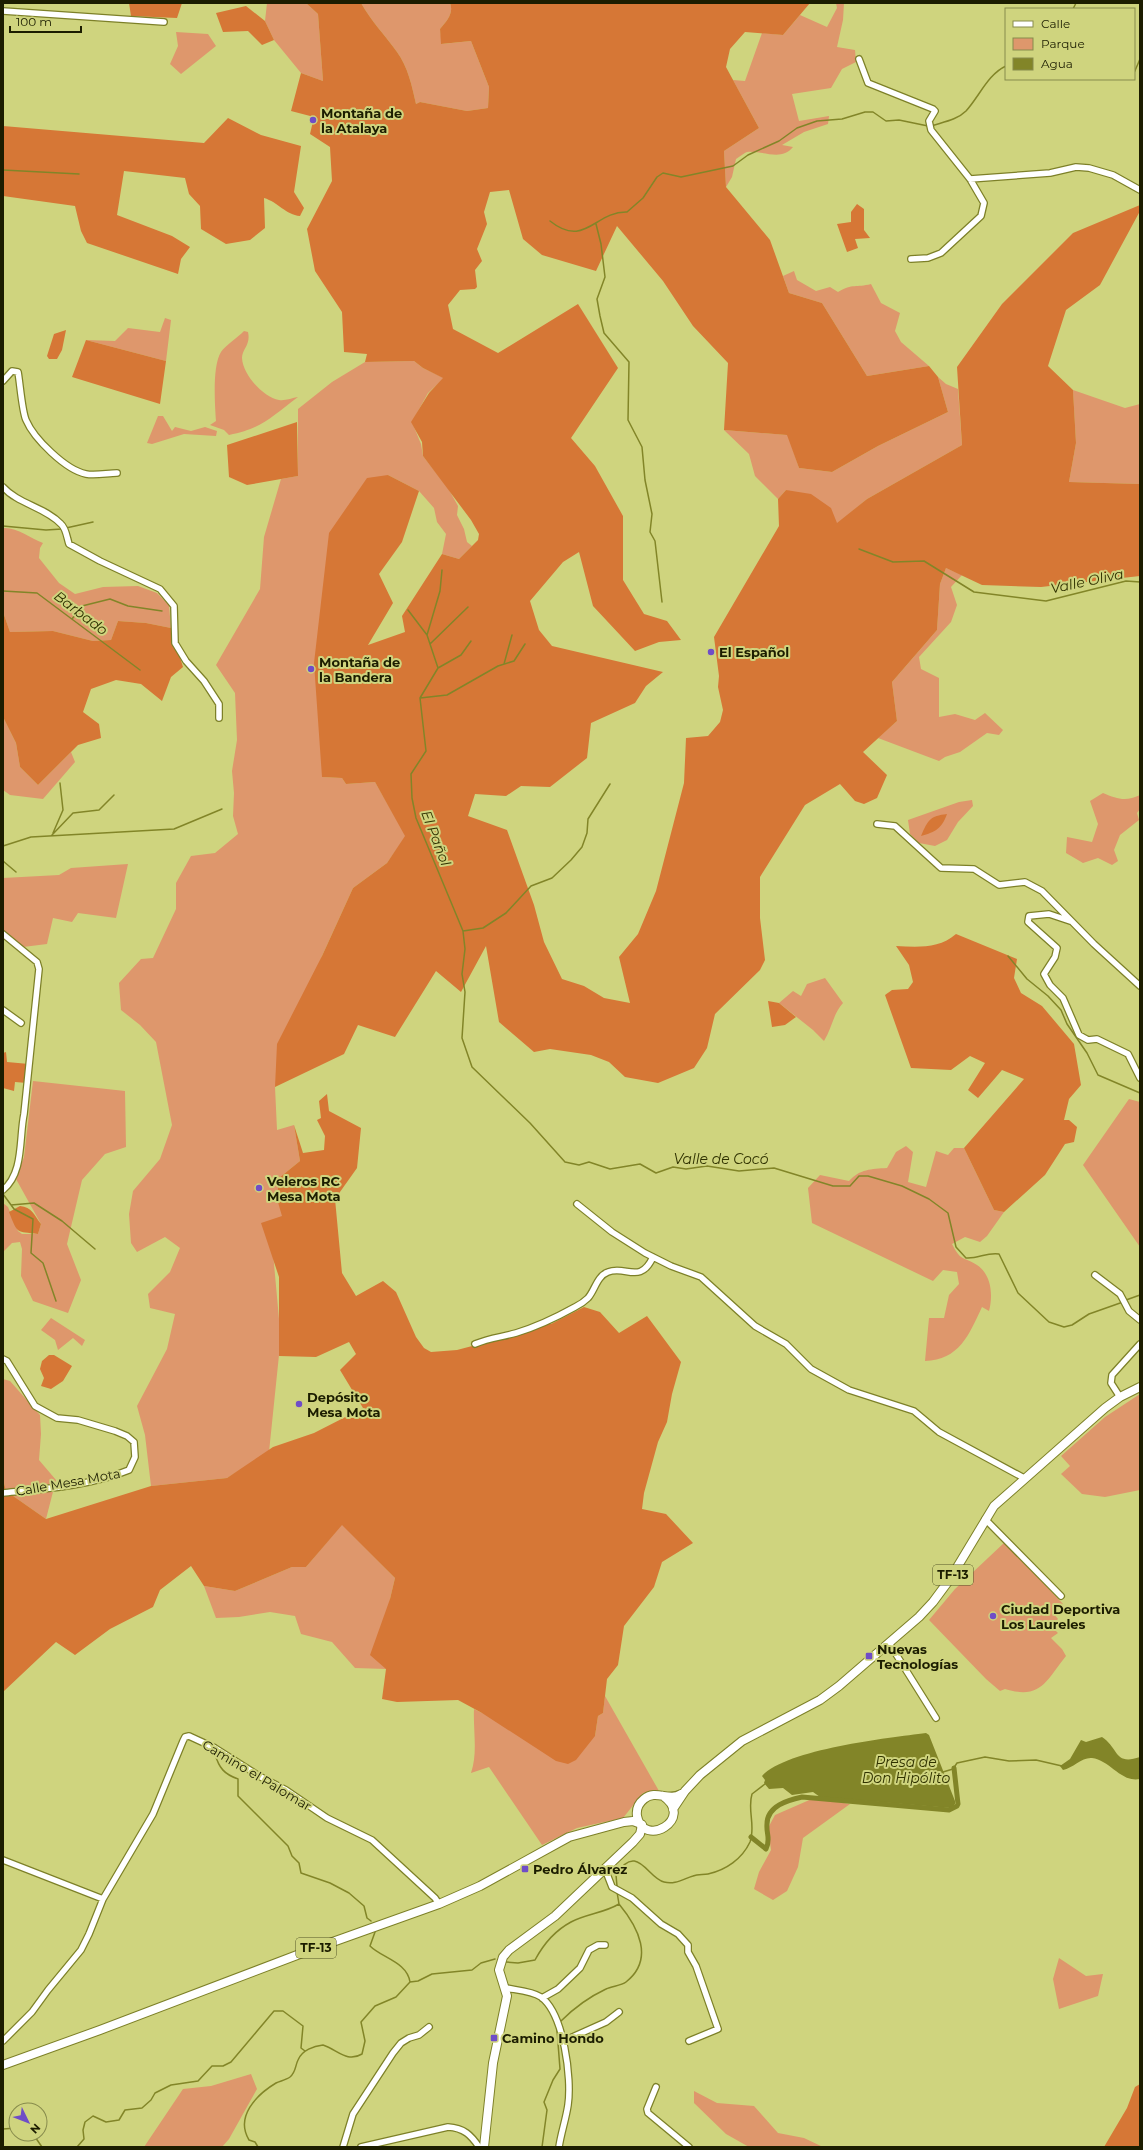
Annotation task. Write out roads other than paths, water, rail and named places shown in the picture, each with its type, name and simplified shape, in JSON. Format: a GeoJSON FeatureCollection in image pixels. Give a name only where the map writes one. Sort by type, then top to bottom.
{"type":"FeatureCollection","features":[{"type":"Feature","properties":{"kind":"main road","name":"TF-13"},"geometry":{"type":"LineString","coordinates":[[3,2065],[100,2030],[313,1948],[439,1904],[500,1876],[569,1837],[624,1822],[634,1821],[652,1831],[663,1829],[672,1821],[673,1809],[700,1775],[742,1741],[820,1700],[889,1643],[933,1602],[950,1579],[994,1506],[1024,1478],[1120,1397],[1140,1387]]}},
{"type":"Feature","properties":{"kind":"main road","name":"TF-13"},"geometry":{"type":"LineString","coordinates":[[624,1822],[637,1812],[639,1804],[646,1797],[652,1795],[671,1798],[685,1792]]}},
{"type":"Feature","properties":{"kind":"main road"},"geometry":{"type":"LineString","coordinates":[[663,1796],[668,1800],[673,1809]]}},
{"type":"Feature","properties":{"kind":"main road"},"geometry":{"type":"LineString","coordinates":[[484,2147],[493,2063],[507,2000],[506,1988],[499,1970],[506,1953],[555,1916],[633,1842],[640,1834],[641,1824],[637,1812]]}},
{"type":"Feature","properties":{"kind":"main road"},"geometry":{"type":"LineString","coordinates":[[633,1842],[652,1831]]}},
{"type":"Feature","properties":{"kind":"street"},"geometry":{"type":"LineString","coordinates":[[3,11],[164,22]]}},
{"type":"Feature","properties":{"kind":"street"},"geometry":{"type":"LineString","coordinates":[[859,59],[868,83],[933,108],[935,112],[929,121],[932,130],[970,179],[984,203],[981,216],[942,254],[928,258],[911,259]]}},
{"type":"Feature","properties":{"kind":"street"},"geometry":{"type":"LineString","coordinates":[[970,179],[1050,173],[1076,167],[1089,168],[1113,175],[1140,190]]}},
{"type":"Feature","properties":{"kind":"street"},"geometry":{"type":"LineString","coordinates":[[3,381],[12,371],[18,372],[25,419],[31,430],[46,448],[74,470],[87,474],[117,473]]}},
{"type":"Feature","properties":{"kind":"street"},"geometry":{"type":"LineString","coordinates":[[3,487],[9,494],[34,506],[62,524],[69,544],[100,561],[160,589],[174,606],[175,643],[186,661],[204,681],[219,704],[219,718]]}},
{"type":"Feature","properties":{"kind":"street"},"geometry":{"type":"LineString","coordinates":[[876,824],[895,826],[941,868],[974,869],[999,885],[1025,882],[1042,891],[1140,986]]}},
{"type":"Feature","properties":{"kind":"street"},"geometry":{"type":"LineString","coordinates":[[1073,922],[1049,914],[1029,916],[1028,922],[1057,948],[1055,957],[1044,974],[1050,985],[1063,998],[1079,1035],[1088,1040],[1097,1039],[1128,1054],[1140,1078]]}},
{"type":"Feature","properties":{"kind":"street"},"geometry":{"type":"LineString","coordinates":[[3,934],[37,962],[39,969],[24,1114],[20,1133],[21,1153],[12,1180],[3,1190]]}},
{"type":"Feature","properties":{"kind":"street"},"geometry":{"type":"LineString","coordinates":[[3,1010],[21,1024]]}},
{"type":"Feature","properties":{"kind":"street"},"geometry":{"type":"LineString","coordinates":[[577,1204],[612,1232],[653,1257],[701,1277],[755,1326],[786,1344],[811,1369],[849,1390],[914,1411],[939,1432],[1024,1478]]}},
{"type":"Feature","properties":{"kind":"street"},"geometry":{"type":"LineString","coordinates":[[475,1344],[488,1338],[514,1334],[533,1327],[573,1308],[589,1297],[601,1276],[609,1272],[634,1273],[642,1271],[649,1266],[653,1257]]}},
{"type":"Feature","properties":{"kind":"street"},"geometry":{"type":"LineString","coordinates":[[1095,1275],[1120,1294],[1129,1312],[1140,1320]]}},
{"type":"Feature","properties":{"kind":"street"},"geometry":{"type":"LineString","coordinates":[[1120,1397],[1111,1383],[1112,1375],[1140,1344]]}},
{"type":"Feature","properties":{"kind":"street","name":"Calle Mesa Mota"},"geometry":{"type":"LineString","coordinates":[[3,1359],[8,1361],[35,1406],[57,1418],[78,1420],[127,1436],[134,1442],[135,1457],[129,1470],[116,1476],[50,1488],[3,1493]]}},
{"type":"Feature","properties":{"kind":"street"},"geometry":{"type":"LineString","coordinates":[[985,1519],[1061,1596]]}},
{"type":"Feature","properties":{"kind":"street"},"geometry":{"type":"LineString","coordinates":[[889,1643],[936,1718]]}},
{"type":"Feature","properties":{"kind":"street","name":"Camino el Palomar"},"geometry":{"type":"LineString","coordinates":[[3,2041],[32,2012],[81,1950],[103,1899],[152,1814],[185,1737],[189,1736],[215,1748],[286,1790],[327,1818],[372,1840],[435,1898],[439,1904]]}},
{"type":"Feature","properties":{"kind":"street"},"geometry":{"type":"LineString","coordinates":[[3,1860],[103,1899]]}},
{"type":"Feature","properties":{"kind":"street"},"geometry":{"type":"LineString","coordinates":[[605,1869],[612,1886],[632,1898],[661,1924],[678,1934],[688,1945],[688,1952],[696,1966],[718,2028],[689,2041]]}},
{"type":"Feature","properties":{"kind":"street"},"geometry":{"type":"LineString","coordinates":[[542,1998],[558,1989],[583,1964],[589,1950],[598,1945],[606,1945]]}},
{"type":"Feature","properties":{"kind":"street"},"geometry":{"type":"LineString","coordinates":[[506,1988],[542,1998],[554,2014],[563,2039],[568,2080],[568,2104],[559,2147]]}},
{"type":"Feature","properties":{"kind":"street"},"geometry":{"type":"LineString","coordinates":[[563,2039],[568,2039],[606,2022],[619,2012]]}},
{"type":"Feature","properties":{"kind":"street"},"geometry":{"type":"LineString","coordinates":[[344,2147],[353,2114],[393,2053],[405,2041],[418,2035],[429,2027]]}},
{"type":"Feature","properties":{"kind":"street"},"geometry":{"type":"LineString","coordinates":[[656,2087],[646,2109],[648,2113],[689,2147]]}},
{"type":"Feature","properties":{"kind":"street"},"geometry":{"type":"LineString","coordinates":[[361,2147],[448,2127],[457,2128],[468,2133],[479,2147]]}},
{"type":"Feature","properties":{"kind":"water","name":"Presa de Don Hipólito"},"geometry":{"type":"Polygon","coordinates":[[[926,1733],[929,1735],[955,1801],[955,1804],[951,1808],[820,1797],[813,1792],[792,1795],[783,1788],[769,1789],[764,1783],[765,1780],[762,1776],[775,1767],[815,1752],[839,1746],[926,1733]]]}},
{"type":"Feature","properties":{"kind":"water"},"geometry":{"type":"Polygon","coordinates":[[[1102,1737],[1121,1758],[1132,1759],[1140,1757],[1140,1779],[1127,1778],[1104,1763],[1092,1758],[1085,1759],[1063,1770],[1060,1766],[1070,1759],[1081,1740],[1086,1742],[1102,1737]]]}},
{"type":"Feature","properties":{"kind":"waterway"},"geometry":{"type":"LineString","coordinates":[[1074,8],[1076,3]]}},
{"type":"Feature","properties":{"kind":"waterway"},"geometry":{"type":"LineString","coordinates":[[1135,71],[1140,59]]}},
{"type":"Feature","properties":{"kind":"waterway"},"geometry":{"type":"LineString","coordinates":[[931,126],[958,117],[966,111],[994,74],[1005,67]]}},
{"type":"Feature","properties":{"kind":"waterway"},"geometry":{"type":"LineString","coordinates":[[550,221],[562,229],[572,231],[590,227],[606,217],[616,213],[627,212],[643,198],[657,177],[663,173],[681,177],[733,166],[748,155],[779,141],[797,128],[817,121],[842,119],[865,112],[873,112],[886,121],[899,120],[928,126]]}},
{"type":"Feature","properties":{"kind":"waterway"},"geometry":{"type":"LineString","coordinates":[[3,170],[79,174]]}},
{"type":"Feature","properties":{"kind":"waterway"},"geometry":{"type":"LineString","coordinates":[[596,224],[601,244],[605,277],[597,299],[604,333],[629,362],[628,420],[642,447],[645,480],[652,514],[650,532],[655,541],[662,602]]}},
{"type":"Feature","properties":{"kind":"waterway"},"geometry":{"type":"LineString","coordinates":[[66,528],[93,522]]}},
{"type":"Feature","properties":{"kind":"waterway"},"geometry":{"type":"LineString","coordinates":[[3,526],[46,530],[62,529]]}},
{"type":"Feature","properties":{"kind":"waterway","name":"Valle Oliva"},"geometry":{"type":"LineString","coordinates":[[859,549],[893,562],[924,561],[974,592],[1046,601],[1126,581],[1140,582]]}},
{"type":"Feature","properties":{"kind":"waterway","name":"El Pañol"},"geometry":{"type":"LineString","coordinates":[[442,570],[440,591],[427,635],[438,668],[420,698],[426,751],[411,774],[412,798],[416,818],[463,931]]}},
{"type":"Feature","properties":{"kind":"waterway","name":"Barbado"},"geometry":{"type":"LineString","coordinates":[[3,591],[37,593],[140,670]]}},
{"type":"Feature","properties":{"kind":"waterway"},"geometry":{"type":"LineString","coordinates":[[72,619],[82,606],[110,599],[128,606],[162,611]]}},
{"type":"Feature","properties":{"kind":"waterway"},"geometry":{"type":"LineString","coordinates":[[430,644],[468,607]]}},
{"type":"Feature","properties":{"kind":"waterway"},"geometry":{"type":"LineString","coordinates":[[408,610],[427,635]]}},
{"type":"Feature","properties":{"kind":"waterway"},"geometry":{"type":"LineString","coordinates":[[504,664],[512,635]]}},
{"type":"Feature","properties":{"kind":"waterway"},"geometry":{"type":"LineString","coordinates":[[438,668],[461,655],[471,641]]}},
{"type":"Feature","properties":{"kind":"waterway"},"geometry":{"type":"LineString","coordinates":[[420,698],[447,695],[498,666],[514,661],[525,644]]}},
{"type":"Feature","properties":{"kind":"waterway"},"geometry":{"type":"LineString","coordinates":[[53,833],[63,810],[60,783]]}},
{"type":"Feature","properties":{"kind":"waterway","name":"Valle de Cocó"},"geometry":{"type":"LineString","coordinates":[[610,784],[588,819],[587,833],[582,847],[571,860],[552,878],[531,886],[506,913],[483,928],[463,931],[465,949],[462,974],[465,992],[462,1038],[472,1067],[530,1123],[565,1162],[579,1165],[589,1162],[610,1169],[640,1164],[656,1173],[673,1167],[686,1169],[707,1166],[739,1171],[774,1168],[833,1186],[850,1186],[859,1176],[868,1176],[902,1186],[929,1199],[948,1213],[956,1247],[966,1258],[999,1254],[1018,1293],[1049,1322],[1064,1327],[1072,1325],[1089,1314],[1123,1302]]}},
{"type":"Feature","properties":{"kind":"waterway"},"geometry":{"type":"LineString","coordinates":[[52,835],[73,813],[99,810],[114,795]]}},
{"type":"Feature","properties":{"kind":"waterway"},"geometry":{"type":"LineString","coordinates":[[3,846],[31,837],[174,829],[222,809]]}},
{"type":"Feature","properties":{"kind":"waterway"},"geometry":{"type":"LineString","coordinates":[[3,861],[16,872]]}},
{"type":"Feature","properties":{"kind":"waterway"},"geometry":{"type":"LineString","coordinates":[[1008,956],[1027,979],[1048,996],[1061,1010],[1067,1024],[1087,1053],[1098,1075],[1140,1093]]}},
{"type":"Feature","properties":{"kind":"waterway"},"geometry":{"type":"LineString","coordinates":[[3,1194],[14,1209],[33,1219],[31,1253],[43,1263],[56,1301]]}},
{"type":"Feature","properties":{"kind":"waterway"},"geometry":{"type":"LineString","coordinates":[[11,1205],[34,1203],[62,1221],[95,1249]]}},
{"type":"Feature","properties":{"kind":"waterway","name":"Valle de Cocó"},"geometry":{"type":"LineString","coordinates":[[1126,1300],[1140,1295]]}},
{"type":"Feature","properties":{"kind":"waterway"},"geometry":{"type":"LineString","coordinates":[[215,1754],[218,1763],[223,1770],[229,1775],[238,1779],[238,1796],[288,1846],[292,1856],[299,1863],[301,1873],[330,1883],[349,1893],[364,1906],[367,1918],[371,1921]]}},
{"type":"Feature","properties":{"kind":"waterway"},"geometry":{"type":"LineString","coordinates":[[943,1772],[953,1769],[957,1763],[985,1757],[1009,1761],[1036,1760],[1062,1766]]}},
{"type":"Feature","properties":{"kind":"waterway"},"geometry":{"type":"LineString","coordinates":[[751,1837],[766,1849],[768,1839],[767,1824],[770,1813],[779,1805],[802,1797],[949,1810],[958,1804],[954,1768]]}},
{"type":"Feature","properties":{"kind":"waterway"},"geometry":{"type":"LineString","coordinates":[[617,1886],[616,1875],[623,1865],[630,1861],[636,1861],[658,1879],[668,1883],[695,1875],[715,1872],[733,1863],[743,1854],[752,1836],[750,1806],[752,1794],[765,1784]]}},
{"type":"Feature","properties":{"kind":"waterway"},"geometry":{"type":"LineString","coordinates":[[617,1892],[619,1904]]}},
{"type":"Feature","properties":{"kind":"waterway"},"geometry":{"type":"LineString","coordinates":[[506,1962],[518,1963],[535,1960],[550,1938],[565,1925],[577,1919],[619,1904]]}},
{"type":"Feature","properties":{"kind":"waterway"},"geometry":{"type":"LineString","coordinates":[[561,2021],[576,2007],[588,1999],[608,1988],[626,1982],[635,1973],[640,1963],[642,1953],[637,1933],[626,1913],[619,1904]]}},
{"type":"Feature","properties":{"kind":"waterway"},"geometry":{"type":"LineString","coordinates":[[375,1932],[370,1946],[399,1965],[408,1975],[410,1982]]}},
{"type":"Feature","properties":{"kind":"waterway"},"geometry":{"type":"LineString","coordinates":[[258,2147],[255,2142],[249,2140],[245,2131],[244,2123],[246,2115],[250,2107],[261,2094],[276,2083],[292,2075],[297,2062],[305,2051],[316,2046],[323,2045],[342,2055],[352,2057],[362,2054],[365,2041],[361,2022],[375,2006],[396,1997],[410,1982],[418,1981],[432,1974],[472,1970],[481,1963],[495,1959]]}},
{"type":"Feature","properties":{"kind":"waterway"},"geometry":{"type":"LineString","coordinates":[[77,2147],[84,2139],[83,2130],[85,2122],[93,2116],[106,2122],[119,2120],[125,2110],[142,2108],[151,2100],[155,2093],[171,2085],[198,2081],[212,2066],[223,2066],[231,2062],[274,2011],[283,2011],[303,2026],[301,2048],[305,2051]]}},
{"type":"Feature","properties":{"kind":"waterway"},"geometry":{"type":"LineString","coordinates":[[542,2147],[547,2110],[544,2102],[553,2080],[560,2069],[557,2030]]}},
{"type":"Feature","properties":{"kind":"waterway"},"geometry":{"type":"LineString","coordinates":[[3,2129],[8,2129]]}},
{"type":"Feature","properties":{"kind":"waterway"},"geometry":{"type":"LineString","coordinates":[[39,2142],[42,2147]]}},
{"type":"Feature","properties":{"kind":"place","name":"Montaña de la Atalaya"},"geometry":{"type":"Point","coordinates":[313,120]}},
{"type":"Feature","properties":{"kind":"place","name":"El Español"},"geometry":{"type":"Point","coordinates":[711,652]}},
{"type":"Feature","properties":{"kind":"place","name":"Montaña de la Bandera"},"geometry":{"type":"Point","coordinates":[311,669]}},
{"type":"Feature","properties":{"kind":"place","name":"Veleros RC Mesa Mota"},"geometry":{"type":"Point","coordinates":[259,1188]}},
{"type":"Feature","properties":{"kind":"place","name":"Depósito Mesa Mota"},"geometry":{"type":"Point","coordinates":[299,1404]}},
{"type":"Feature","properties":{"kind":"place","name":"Ciudad Deportiva Los Laureles"},"geometry":{"type":"Point","coordinates":[993,1616]}},
{"type":"Feature","properties":{"kind":"place","name":"Nuevas Tecnologías"},"geometry":{"type":"Point","coordinates":[869,1656]}},
{"type":"Feature","properties":{"kind":"place","name":"Pedro Álvarez"},"geometry":{"type":"Point","coordinates":[525,1869]}},
{"type":"Feature","properties":{"kind":"place","name":"Camino Hondo"},"geometry":{"type":"Point","coordinates":[494,2038]}}]}
